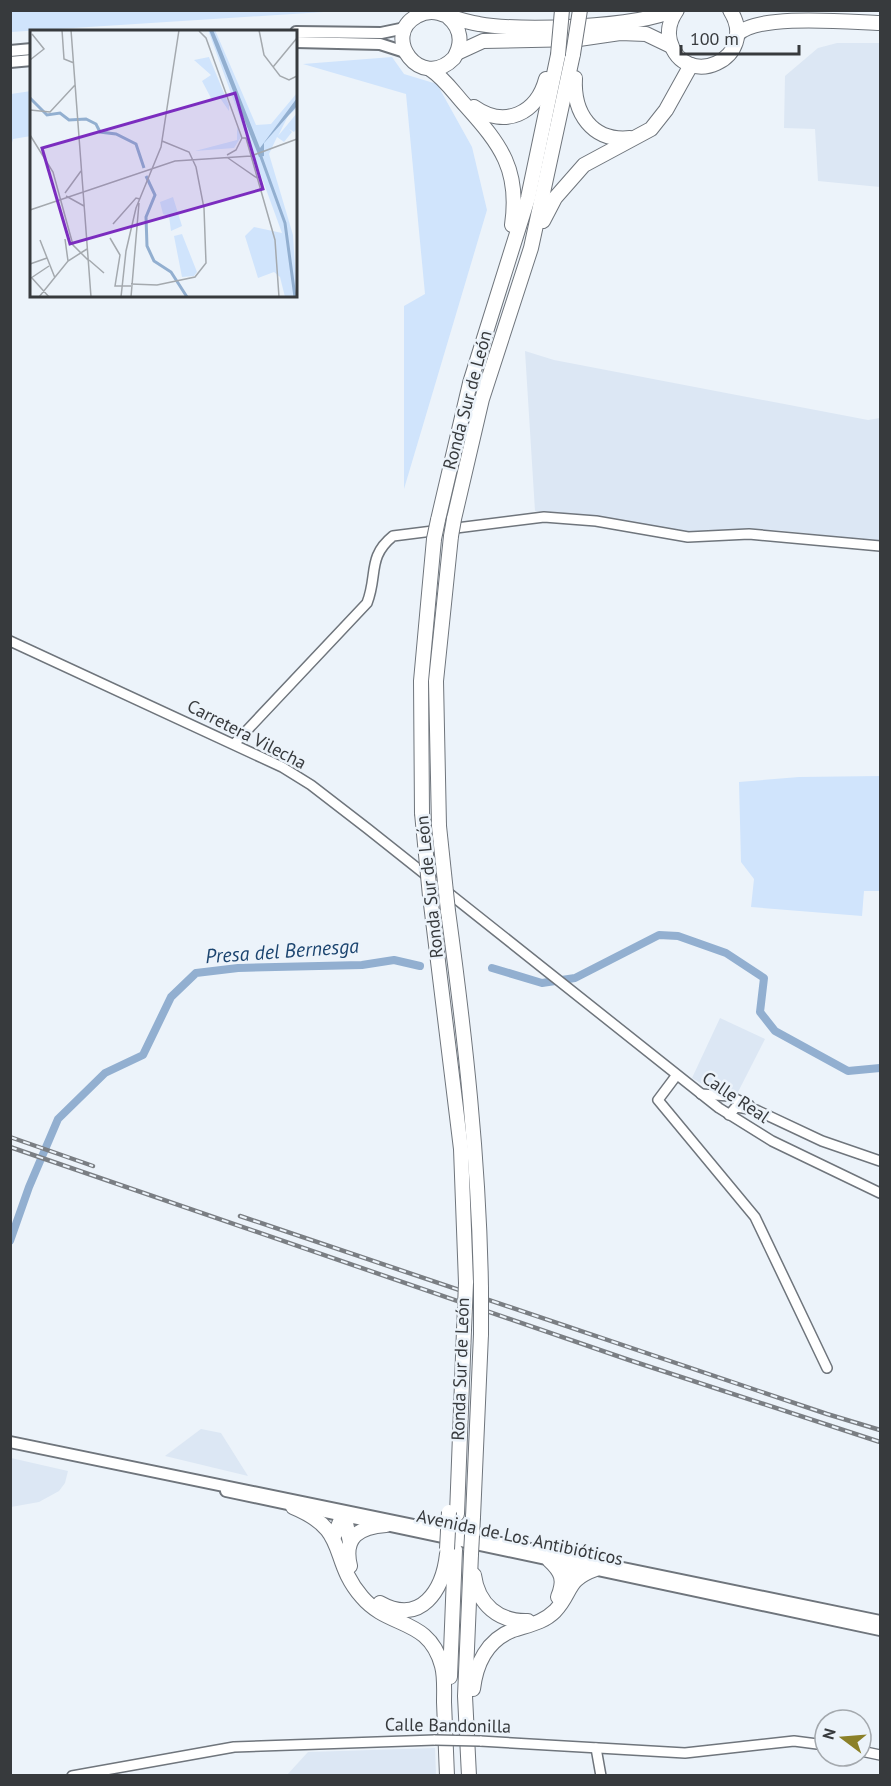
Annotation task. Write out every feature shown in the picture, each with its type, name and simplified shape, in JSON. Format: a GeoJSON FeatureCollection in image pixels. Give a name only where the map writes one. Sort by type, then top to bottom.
{"type":"FeatureCollection","features":[{"type":"Feature","properties":{"kind":"highway","name":"Ronda Sur de León"},"geometry":{"type":"LineString","coordinates":[[469,1776],[465,1696],[481,1334],[481,1288],[476,1146],[439,826],[436,681],[454,519],[482,399],[531,248],[573,54],[580,10]]}},
{"type":"Feature","properties":{"kind":"highway"},"geometry":{"type":"LineString","coordinates":[[470,383],[477,342],[511,233],[515,191],[505,156],[492,134],[446,82],[430,69],[415,64],[405,52],[403,44],[405,28],[412,19],[429,12],[497,26],[567,27],[650,18],[675,10]]}},
{"type":"Feature","properties":{"kind":"highway"},"geometry":{"type":"LineString","coordinates":[[531,248],[555,198],[584,165],[638,137],[658,121],[678,85],[680,56],[669,27],[675,10]]}},
{"type":"Feature","properties":{"kind":"highway"},"geometry":{"type":"LineString","coordinates":[[430,69],[483,41],[579,39],[620,33],[646,34],[700,67],[718,64],[733,49],[738,35],[730,10]]}},
{"type":"Feature","properties":{"kind":"highway","name":"Ronda Sur de León"},"geometry":{"type":"LineString","coordinates":[[448,1776],[451,1550],[453,1513],[457,1498],[466,1283],[461,1149],[430,896],[423,813],[421,681],[434,539],[470,383],[528,198],[561,14]]}},
{"type":"Feature","properties":{"kind":"highway"},"geometry":{"type":"LineString","coordinates":[[448,17],[458,29],[460,46],[454,57],[454,83],[469,103],[484,113],[505,118],[519,115],[536,104],[543,91],[555,54]]}},
{"type":"Feature","properties":{"kind":"highway"},"geometry":{"type":"LineString","coordinates":[[738,35],[749,25],[770,22],[880,23]]}},
{"type":"Feature","properties":{"kind":"highway"},"geometry":{"type":"LineString","coordinates":[[573,54],[576,103],[590,126],[616,138],[638,137]]}},
{"type":"Feature","properties":{"kind":"highway"},"geometry":{"type":"LineString","coordinates":[[293,1507],[314,1515],[334,1536],[340,1562],[362,1598],[380,1613],[422,1631],[432,1643],[442,1666],[448,1776]]}},
{"type":"Feature","properties":{"kind":"highway"},"geometry":{"type":"LineString","coordinates":[[334,1536],[342,1517]]}},
{"type":"Feature","properties":{"kind":"highway"},"geometry":{"type":"LineString","coordinates":[[342,1517],[346,1523],[350,1542]]}},
{"type":"Feature","properties":{"kind":"highway"},"geometry":{"type":"LineString","coordinates":[[386,1525],[369,1527],[359,1532],[350,1542],[347,1552],[349,1565],[359,1584],[372,1598],[396,1610],[413,1609],[428,1602],[438,1589],[451,1550]]}},
{"type":"Feature","properties":{"kind":"highway"},"geometry":{"type":"LineString","coordinates":[[471,1554],[475,1584],[483,1602],[498,1617],[515,1622],[530,1621],[546,1613],[569,1579],[596,1569]]}},
{"type":"Feature","properties":{"kind":"highway"},"geometry":{"type":"LineString","coordinates":[[549,1560],[569,1579]]}},
{"type":"Feature","properties":{"kind":"highway"},"geometry":{"type":"LineString","coordinates":[[467,1727],[475,1674],[486,1649],[498,1638],[543,1620],[555,1611],[574,1565]]}},
{"type":"Feature","properties":{"kind":"main road"},"geometry":{"type":"LineString","coordinates":[[297,32],[381,33],[405,28]]}},
{"type":"Feature","properties":{"kind":"main road"},"geometry":{"type":"LineString","coordinates":[[297,42],[380,44],[405,52]]}},
{"type":"Feature","properties":{"kind":"main road"},"geometry":{"type":"LineString","coordinates":[[10,51],[30,49]]}},
{"type":"Feature","properties":{"kind":"main road"},"geometry":{"type":"LineString","coordinates":[[10,62],[30,60]]}},
{"type":"Feature","properties":{"kind":"main road","name":"Avenida de Los Antibióticos"},"geometry":{"type":"LineString","coordinates":[[10,1442],[697,1581],[880,1621]]}},
{"type":"Feature","properties":{"kind":"main road","name":"Avenida de Los Antibióticos"},"geometry":{"type":"LineString","coordinates":[[153,1472],[293,1507],[880,1630]]}},
{"type":"Feature","properties":{"kind":"main road"},"geometry":{"type":"LineString","coordinates":[[263,1492],[287,1501],[333,1511],[342,1517],[349,1514],[399,1524],[424,1525]]}},
{"type":"Feature","properties":{"kind":"main road"},"geometry":{"type":"LineString","coordinates":[[461,1533],[486,1542],[563,1559],[574,1565],[588,1564],[676,1581],[697,1581]]}},
{"type":"Feature","properties":{"kind":"main road"},"geometry":{"type":"LineString","coordinates":[[755,1602],[774,1602],[829,1614],[837,1611],[843,1618],[855,1624]]}},
{"type":"Feature","properties":{"kind":"street"},"geometry":{"type":"LineString","coordinates":[[235,743],[367,603],[372,590],[375,557],[380,547],[393,536],[544,517],[596,521],[688,537],[749,534],[880,546]]}},
{"type":"Feature","properties":{"kind":"street","name":"Carretera Vilecha"},"geometry":{"type":"LineString","coordinates":[[10,641],[235,743],[311,785],[588,1005]]}},
{"type":"Feature","properties":{"kind":"street","name":"Calle Real"},"geometry":{"type":"LineString","coordinates":[[588,1005],[718,1108],[772,1141],[880,1193]]}},
{"type":"Feature","properties":{"kind":"street"},"geometry":{"type":"LineString","coordinates":[[676,1076],[658,1101],[755,1217],[827,1368]]}},
{"type":"Feature","properties":{"kind":"street"},"geometry":{"type":"LineString","coordinates":[[701,1094],[729,1096],[822,1141],[880,1161]]}},
{"type":"Feature","properties":{"kind":"street"},"geometry":{"type":"LineString","coordinates":[[718,1108],[729,1096]]}},
{"type":"Feature","properties":{"kind":"street"},"geometry":{"type":"LineString","coordinates":[[729,1115],[736,1107],[756,1110]]}},
{"type":"Feature","properties":{"kind":"street","name":"Calle Bandonilla"},"geometry":{"type":"LineString","coordinates":[[72,1776],[234,1747],[435,1740],[685,1753],[794,1741],[813,1743]]}},
{"type":"Feature","properties":{"kind":"street"},"geometry":{"type":"LineString","coordinates":[[596,1748],[601,1776]]}},
{"type":"Feature","properties":{"kind":"shaded area"},"geometry":{"type":"Polygon","coordinates":[[[11,10],[339,10],[339,11],[11,32],[11,10]]]}},
{"type":"Feature","properties":{"kind":"shaded area"},"geometry":{"type":"Polygon","coordinates":[[[837,43],[880,43],[880,187],[818,181],[815,129],[784,128],[785,76],[818,48],[837,43]]]}},
{"type":"Feature","properties":{"kind":"shaded area"},"geometry":{"type":"Polygon","coordinates":[[[392,57],[404,74],[437,84],[472,147],[487,210],[404,489],[404,306],[425,294],[406,94],[303,64],[392,57]]]}},
{"type":"Feature","properties":{"kind":"shaded area"},"geometry":{"type":"Polygon","coordinates":[[[30,91],[30,136],[13,139],[11,146],[11,94],[30,91]]]}},
{"type":"Feature","properties":{"kind":"shaded area"},"geometry":{"type":"Polygon","coordinates":[[[525,351],[554,360],[868,420],[880,418],[880,541],[775,530],[696,532],[535,511],[525,351]]]}},
{"type":"Feature","properties":{"kind":"shaded area"},"geometry":{"type":"Polygon","coordinates":[[[880,776],[880,891],[864,891],[862,916],[751,907],[754,879],[741,862],[739,782],[799,777],[880,776]]]}},
{"type":"Feature","properties":{"kind":"shaded area"},"geometry":{"type":"Polygon","coordinates":[[[720,1018],[765,1039],[737,1094],[714,1091],[692,1078],[720,1018]]]}},
{"type":"Feature","properties":{"kind":"shaded area"},"geometry":{"type":"Polygon","coordinates":[[[201,1429],[221,1433],[248,1476],[165,1456],[201,1429]]]}},
{"type":"Feature","properties":{"kind":"shaded area"},"geometry":{"type":"Polygon","coordinates":[[[11,1458],[68,1471],[65,1483],[59,1491],[39,1502],[11,1507],[11,1458]]]}},
{"type":"Feature","properties":{"kind":"shaded area"},"geometry":{"type":"Polygon","coordinates":[[[435,1748],[436,1775],[287,1775],[308,1752],[435,1748]]]}},
{"type":"Feature","properties":{"kind":"waterway","name":"Presa del Bernesga"},"geometry":{"type":"LineString","coordinates":[[492,968],[542,983],[575,978],[659,935],[678,936],[726,953],[764,978],[760,1012],[775,1031],[848,1071],[880,1068]]}},
{"type":"Feature","properties":{"kind":"waterway","name":"Presa del Bernesga"},"geometry":{"type":"LineString","coordinates":[[10,1241],[29,1187],[58,1119],[105,1073],[143,1055],[171,997],[196,973],[238,968],[362,965],[394,960],[420,966]]}},
{"type":"Feature","properties":{"kind":"railway"},"geometry":{"type":"LineString","coordinates":[[10,1137],[93,1166]]}},
{"type":"Feature","properties":{"kind":"railway"},"geometry":{"type":"LineString","coordinates":[[10,1147],[629,1360],[880,1442]]}},
{"type":"Feature","properties":{"kind":"railway"},"geometry":{"type":"LineString","coordinates":[[240,1216],[880,1430]]}}]}
